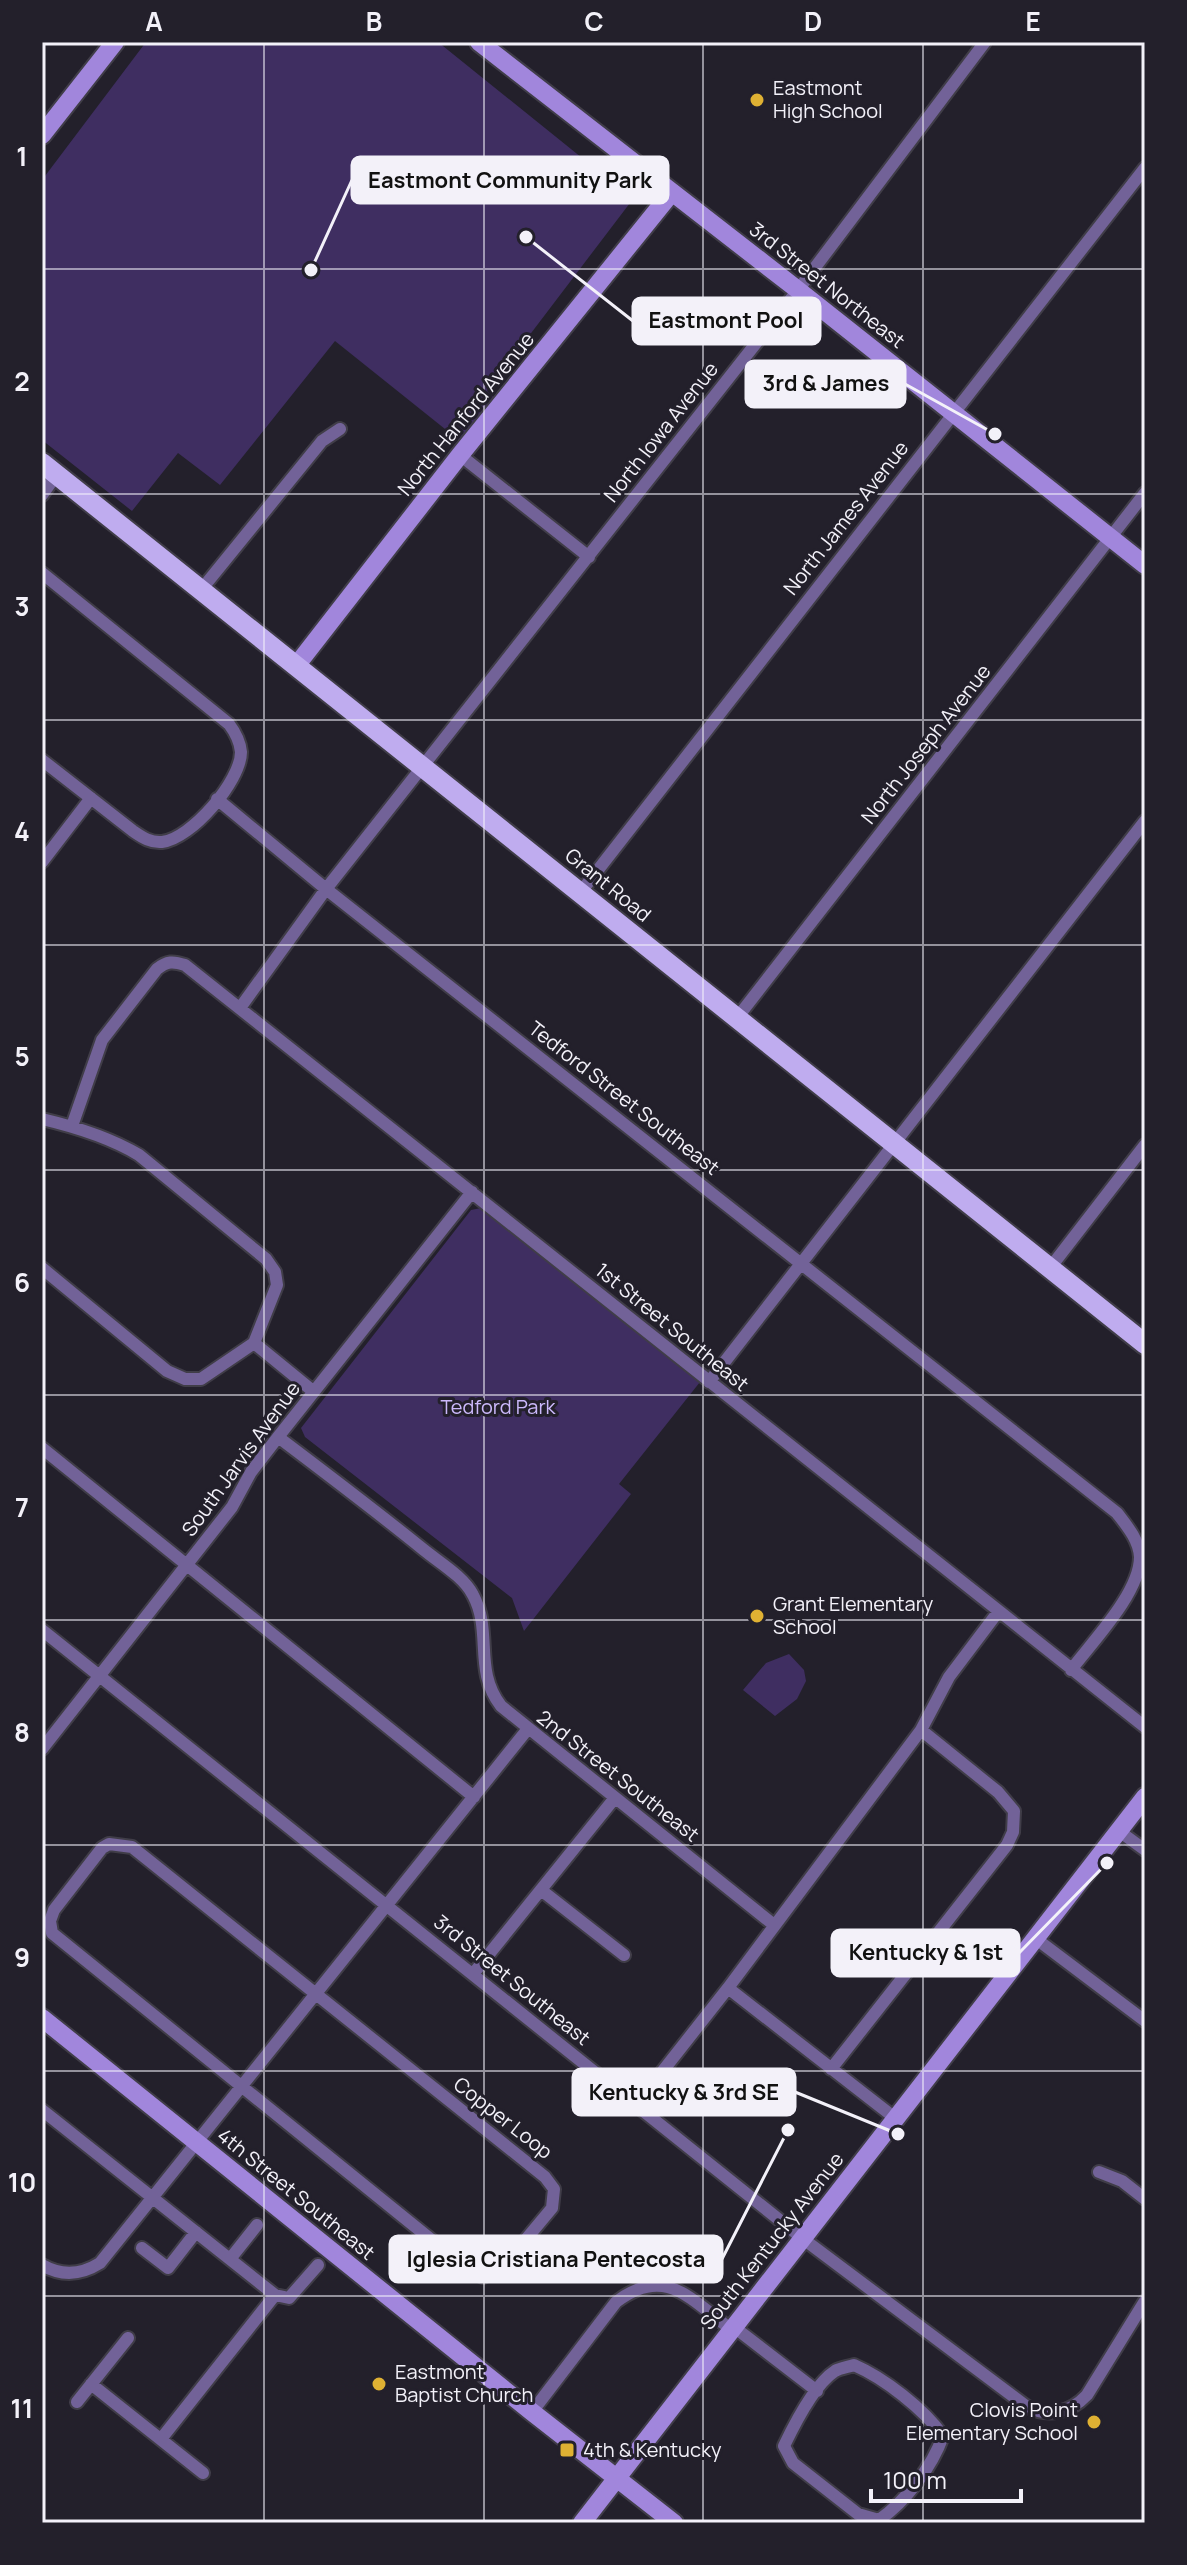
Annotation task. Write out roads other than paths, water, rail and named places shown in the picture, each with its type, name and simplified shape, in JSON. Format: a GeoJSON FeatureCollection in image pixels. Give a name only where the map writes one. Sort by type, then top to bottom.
{"type":"FeatureCollection","features":[{"type":"Feature","properties":{"kind":"main road","name":"Grant Road"},"geometry":{"type":"LineString","coordinates":[[50,468],[1145,1344]]}},
{"type":"Feature","properties":{"kind":"street"},"geometry":{"type":"LineString","coordinates":[[42,135],[115,42]]}},
{"type":"Feature","properties":{"kind":"street","name":"3rd Street Northeast"},"geometry":{"type":"LineString","coordinates":[[479,42],[1145,565]]}},
{"type":"Feature","properties":{"kind":"street","name":"North Iowa Avenue"},"geometry":{"type":"LineString","coordinates":[[240,1008],[326,889],[798,290],[985,42]]}},
{"type":"Feature","properties":{"kind":"street","name":"North James Avenue"},"geometry":{"type":"LineString","coordinates":[[580,893],[1145,168]]}},
{"type":"Feature","properties":{"kind":"street","name":"North Hanford Avenue"},"geometry":{"type":"LineString","coordinates":[[296,666],[460,455],[672,192]]}},
{"type":"Feature","properties":{"kind":"street"},"geometry":{"type":"LineString","coordinates":[[201,590],[322,441],[340,429]]}},
{"type":"Feature","properties":{"kind":"street"},"geometry":{"type":"LineString","coordinates":[[460,455],[589,557]]}},
{"type":"Feature","properties":{"kind":"street"},"geometry":{"type":"LineString","coordinates":[[42,495],[50,468]]}},
{"type":"Feature","properties":{"kind":"street","name":"North Joseph Avenue"},"geometry":{"type":"LineString","coordinates":[[737,1018],[1145,493]]}},
{"type":"Feature","properties":{"kind":"street"},"geometry":{"type":"LineString","coordinates":[[42,573],[229,724],[241,750],[239,764],[217,799],[183,834],[160,842],[145,839],[42,760]]}},
{"type":"Feature","properties":{"kind":"street"},"geometry":{"type":"LineString","coordinates":[[42,862],[91,798]]}},
{"type":"Feature","properties":{"kind":"street","name":"Tedford Street Southeast"},"geometry":{"type":"LineString","coordinates":[[217,799],[326,889],[1117,1513],[1133,1535],[1140,1556],[1137,1577],[1126,1597],[1071,1670]]}},
{"type":"Feature","properties":{"kind":"street"},"geometry":{"type":"LineString","coordinates":[[709,1382],[1145,821]]}},
{"type":"Feature","properties":{"kind":"street","name":"1st Street Southeast"},"geometry":{"type":"LineString","coordinates":[[72,1126],[102,1040],[157,969],[172,962],[194,971],[1145,1727]]}},
{"type":"Feature","properties":{"kind":"street"},"geometry":{"type":"LineString","coordinates":[[42,1119],[118,1143],[139,1155],[266,1259],[275,1272],[277,1285],[254,1343],[201,1379],[185,1379],[167,1371],[42,1268]]}},
{"type":"Feature","properties":{"kind":"street"},"geometry":{"type":"LineString","coordinates":[[1050,1268],[1145,1145]]}},
{"type":"Feature","properties":{"kind":"street","name":"South Jarvis Avenue"},"geometry":{"type":"LineString","coordinates":[[42,1749],[232,1507],[251,1472],[278,1437],[472,1192]]}},
{"type":"Feature","properties":{"kind":"street"},"geometry":{"type":"LineString","coordinates":[[254,1343],[314,1392]]}},
{"type":"Feature","properties":{"kind":"street","name":"2nd Street Southeast"},"geometry":{"type":"LineString","coordinates":[[278,1437],[470,1589],[479,1606],[484,1668],[491,1693],[501,1706],[527,1730],[774,1925]]}},
{"type":"Feature","properties":{"kind":"street"},"geometry":{"type":"LineString","coordinates":[[42,1448],[474,1797]]}},
{"type":"Feature","properties":{"kind":"street"},"geometry":{"type":"LineString","coordinates":[[636,2105],[728,1988],[921,1730],[949,1677],[998,1612]]}},
{"type":"Feature","properties":{"kind":"street","name":"3rd Street Southeast"},"geometry":{"type":"LineString","coordinates":[[42,1630],[802,2238],[1026,2406],[1039,2412],[1058,2413],[1080,2403],[1145,2301]]}},
{"type":"Feature","properties":{"kind":"street"},"geometry":{"type":"LineString","coordinates":[[42,2265],[68,2273],[89,2270],[100,2263],[527,1730]]}},
{"type":"Feature","properties":{"kind":"street"},"geometry":{"type":"LineString","coordinates":[[831,2069],[1007,1845],[1013,1832],[1014,1811],[998,1792],[921,1730]]}},
{"type":"Feature","properties":{"kind":"street","name":"South Kentucky Avenue"},"geometry":{"type":"LineString","coordinates":[[582,2523],[1145,1797]]}},
{"type":"Feature","properties":{"kind":"street"},"geometry":{"type":"LineString","coordinates":[[473,1974],[614,1799]]}},
{"type":"Feature","properties":{"kind":"street"},"geometry":{"type":"LineString","coordinates":[[1119,1831],[1145,1850]]}},
{"type":"Feature","properties":{"kind":"street"},"geometry":{"type":"LineString","coordinates":[[240,2085],[52,1933],[50,1921],[54,1910],[102,1848],[109,1844],[132,1847],[314,1994]]}},
{"type":"Feature","properties":{"kind":"street"},"geometry":{"type":"LineString","coordinates":[[541,1890],[624,1955]]}},
{"type":"Feature","properties":{"kind":"street"},"geometry":{"type":"LineString","coordinates":[[1035,1938],[1145,2021]]}},
{"type":"Feature","properties":{"kind":"street"},"geometry":{"type":"LineString","coordinates":[[728,1988],[895,2118]]}},
{"type":"Feature","properties":{"kind":"street","name":"Copper Loop"},"geometry":{"type":"LineString","coordinates":[[240,2085],[470,2271],[483,2277],[503,2267],[552,2208],[554,2189],[545,2177],[314,1994]]}},
{"type":"Feature","properties":{"kind":"street","name":"4th Street Southeast"},"geometry":{"type":"LineString","coordinates":[[42,2018],[674,2523]]}},
{"type":"Feature","properties":{"kind":"street"},"geometry":{"type":"LineString","coordinates":[[42,2110],[275,2295],[289,2298],[318,2265]]}},
{"type":"Feature","properties":{"kind":"street"},"geometry":{"type":"LineString","coordinates":[[1099,2172],[1122,2181],[1145,2199]]}},
{"type":"Feature","properties":{"kind":"street"},"geometry":{"type":"LineString","coordinates":[[230,2259],[257,2225]]}},
{"type":"Feature","properties":{"kind":"street"},"geometry":{"type":"LineString","coordinates":[[142,2248],[168,2268],[196,2232]]}},
{"type":"Feature","properties":{"kind":"street"},"geometry":{"type":"LineString","coordinates":[[532,2412],[616,2302],[632,2290],[648,2285],[665,2284],[682,2293],[817,2391]]}},
{"type":"Feature","properties":{"kind":"street"},"geometry":{"type":"LineString","coordinates":[[161,2439],[275,2295]]}},
{"type":"Feature","properties":{"kind":"street"},"geometry":{"type":"LineString","coordinates":[[77,2402],[128,2338]]}},
{"type":"Feature","properties":{"kind":"street"},"geometry":{"type":"LineString","coordinates":[[854,2365],[871,2372],[932,2421],[943,2436],[938,2452],[896,2508],[879,2520],[858,2514],[793,2463],[784,2446],[817,2391],[834,2372],[854,2365]]}},
{"type":"Feature","properties":{"kind":"street"},"geometry":{"type":"LineString","coordinates":[[91,2384],[203,2473]]}},
{"type":"Feature","properties":{"kind":"place","name":"Eastmont High School"},"geometry":{"type":"Point","coordinates":[757,100]}},
{"type":"Feature","properties":{"kind":"place","name":"Eastmont Pool"},"geometry":{"type":"Point","coordinates":[526,237]}},
{"type":"Feature","properties":{"kind":"place","name":"Eastmont Community Park"},"geometry":{"type":"Point","coordinates":[311,270]}},
{"type":"Feature","properties":{"kind":"place","name":"3rd & James"},"geometry":{"type":"Point","coordinates":[995,434]}},
{"type":"Feature","properties":{"kind":"place","name":"Grant Elementary School"},"geometry":{"type":"Point","coordinates":[757,1616]}},
{"type":"Feature","properties":{"kind":"place","name":"Kentucky & 1st"},"geometry":{"type":"Point","coordinates":[1107,1863]}},
{"type":"Feature","properties":{"kind":"place","name":"Iglesia Cristiana Pentecosta"},"geometry":{"type":"Point","coordinates":[788,2130]}},
{"type":"Feature","properties":{"kind":"place","name":"Kentucky & 3rd SE"},"geometry":{"type":"Point","coordinates":[898,2134]}},
{"type":"Feature","properties":{"kind":"place","name":"Eastmont Baptist Church"},"geometry":{"type":"Point","coordinates":[379,2384]}},
{"type":"Feature","properties":{"kind":"place","name":"Clovis Point Elementary School"},"geometry":{"type":"Point","coordinates":[1094,2422]}},
{"type":"Feature","properties":{"kind":"place","name":"4th & Kentucky"},"geometry":{"type":"Point","coordinates":[567,2450]}},
{"type":"Feature","properties":{"kind":"park label","name":"Tedford Park"},"geometry":{"type":"Point","coordinates":[498,1407]}}]}
